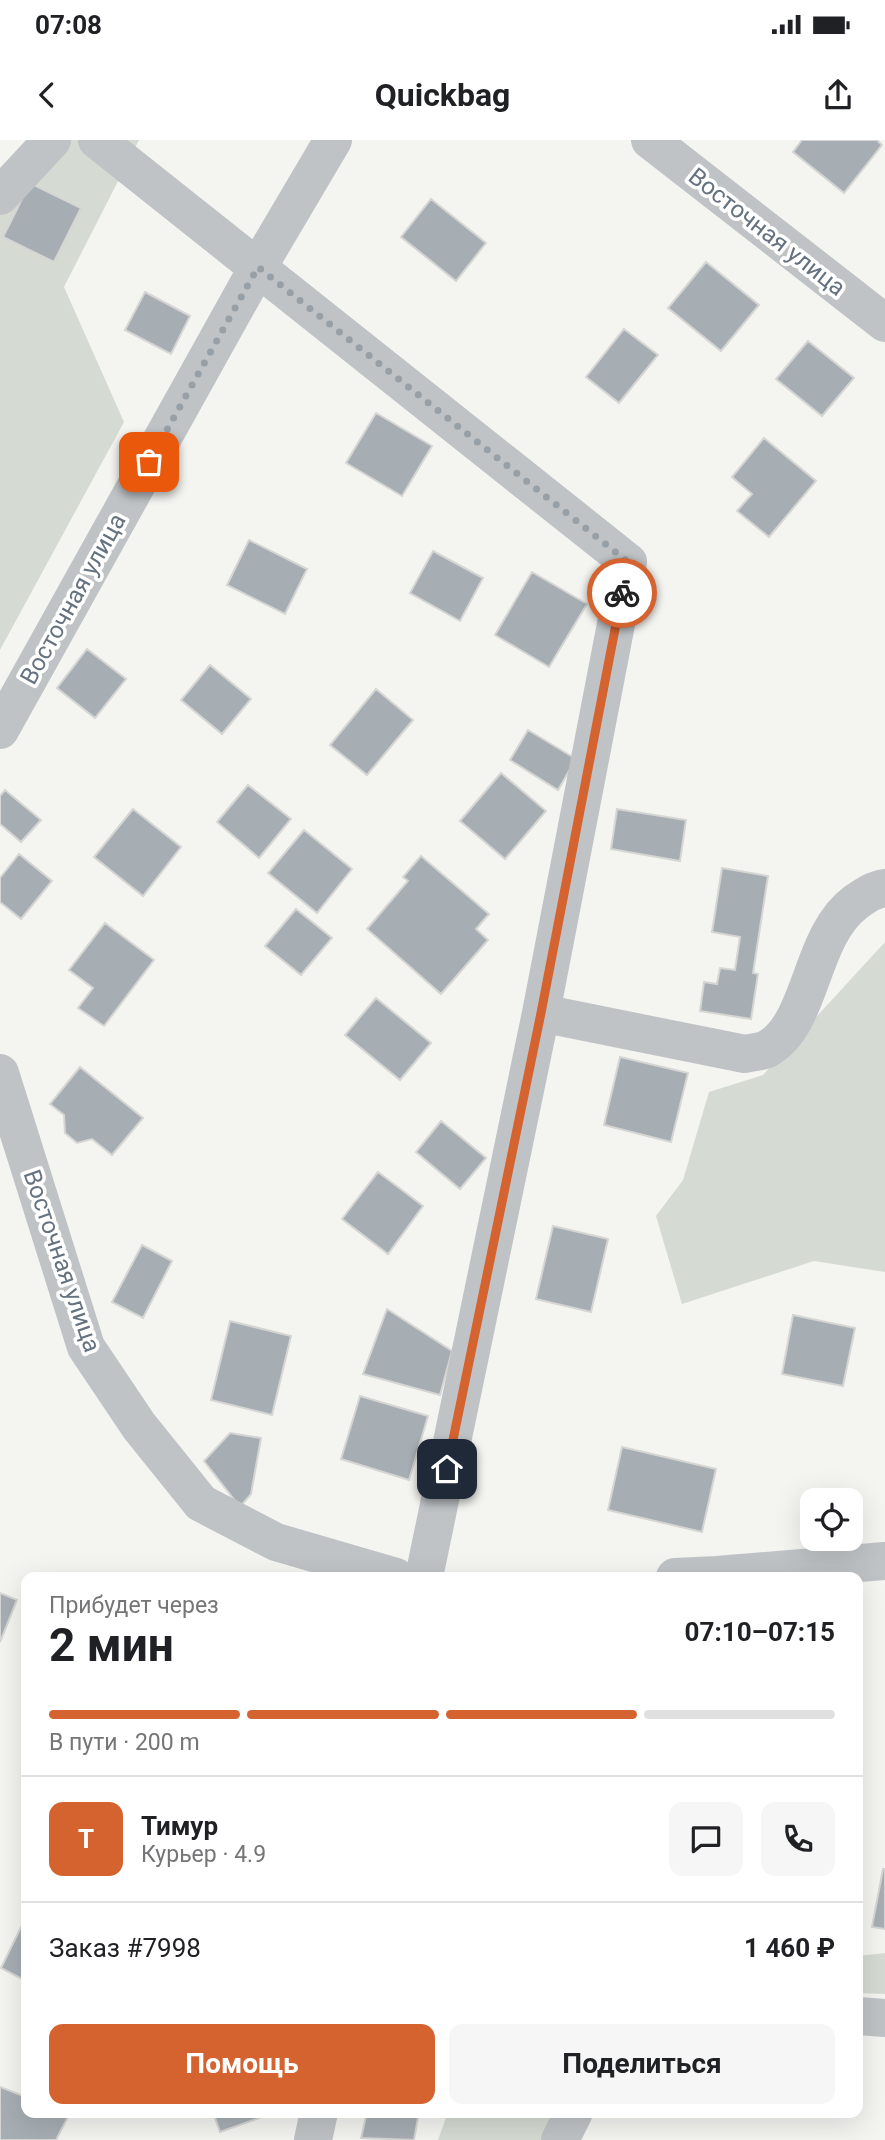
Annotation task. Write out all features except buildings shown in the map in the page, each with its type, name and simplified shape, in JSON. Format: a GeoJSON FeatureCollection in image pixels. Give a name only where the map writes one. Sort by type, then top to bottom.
{"type":"FeatureCollection","features":[{"type":"Feature","properties":{"kind":"street"},"geometry":{"type":"LineString","coordinates":[[0,196],[52,140]]}},
{"type":"Feature","properties":{"kind":"street"},"geometry":{"type":"LineString","coordinates":[[97,140],[628,562],[541,1013],[425,1572]]}},
{"type":"Feature","properties":{"kind":"street","name":"Восточная улица"},"geometry":{"type":"LineString","coordinates":[[0,730],[258,267],[333,140]]}},
{"type":"Feature","properties":{"kind":"street","name":"Восточная улица"},"geometry":{"type":"LineString","coordinates":[[650,140],[885,323]]}},
{"type":"Feature","properties":{"kind":"street"},"geometry":{"type":"LineString","coordinates":[[541,1013],[745,1054],[766,1049],[784,1033],[798,1009],[824,942],[844,911],[874,890],[885,888]]}},
{"type":"Feature","properties":{"kind":"street","name":"Восточная улица"},"geometry":{"type":"LineString","coordinates":[[0,1073],[86,1347],[139,1426],[201,1503],[276,1542],[379,1572]]}},
{"type":"Feature","properties":{"kind":"street"},"geometry":{"type":"LineString","coordinates":[[762,1572],[885,1561]]}},
{"type":"Feature","properties":{"kind":"street"},"geometry":{"type":"LineString","coordinates":[[863,2016],[885,2018]]}},
{"type":"Feature","properties":{"kind":"street"},"geometry":{"type":"LineString","coordinates":[[560,2140],[571,2118]]}},
{"type":"Feature","properties":{"kind":"shaded area"},"geometry":{"type":"Polygon","coordinates":[[[35,140],[139,140],[64,287],[124,422],[0,650],[0,174],[35,140]]]}},
{"type":"Feature","properties":{"kind":"shaded area"},"geometry":{"type":"Polygon","coordinates":[[[885,942],[885,1272],[814,1261],[682,1304],[656,1216],[683,1180],[709,1092],[763,1075],[885,942]]]}},
{"type":"Feature","properties":{"kind":"shaded area"},"geometry":{"type":"Polygon","coordinates":[[[885,1953],[885,1994],[863,1993],[863,1955],[885,1953]]]}},
{"type":"Feature","properties":{"kind":"shaded area"},"geometry":{"type":"Polygon","coordinates":[[[446,2118],[569,2118],[549,2140],[438,2140],[446,2118]]]}},
{"type":"Feature","properties":{"kind":"way so far"},"geometry":{"type":"LineString","coordinates":[[149,462],[258,267],[628,562],[622,593]]}},
{"type":"Feature","properties":{"kind":"route"},"geometry":{"type":"LineString","coordinates":[[447,1469],[541,1013],[622,593]]}}]}
